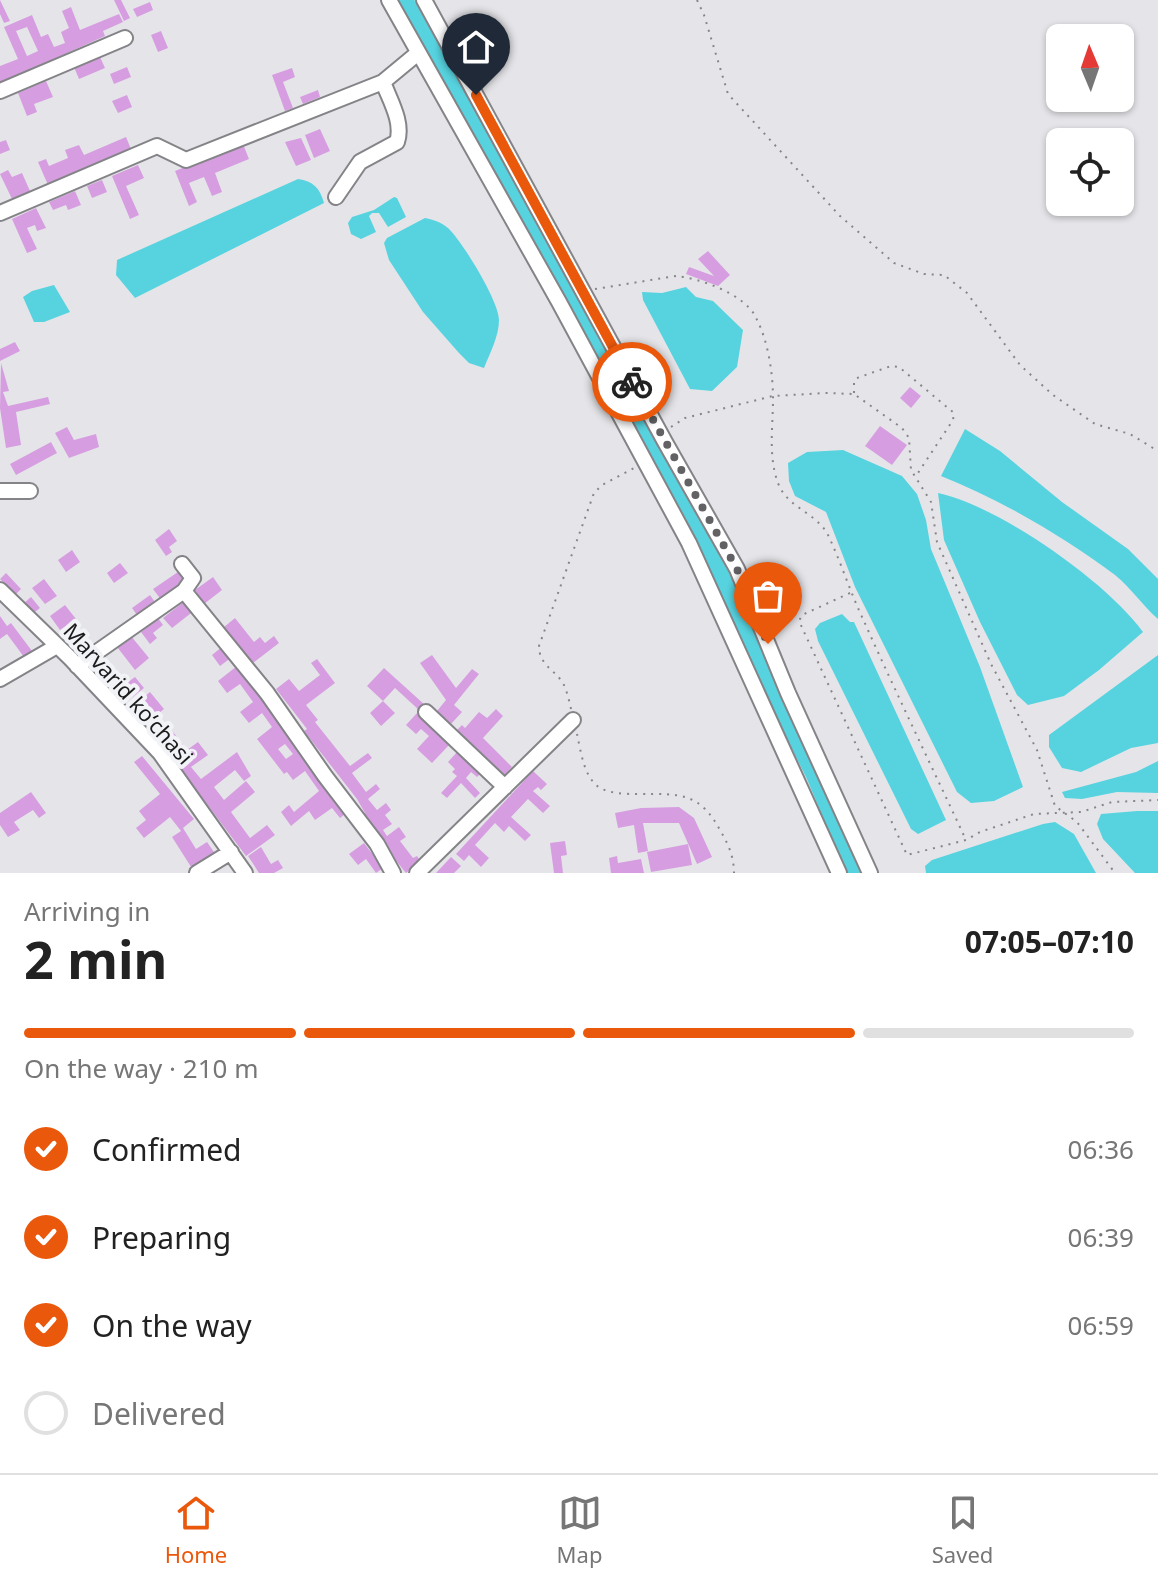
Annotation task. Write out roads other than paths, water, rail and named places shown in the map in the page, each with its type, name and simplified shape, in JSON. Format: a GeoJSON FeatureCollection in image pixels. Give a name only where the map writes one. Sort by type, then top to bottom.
{"type":"FeatureCollection","features":[{"type":"Feature","properties":{"kind":"street"},"geometry":{"type":"LineString","coordinates":[[389,0],[559,302],[689,543],[839,873]]}},
{"type":"Feature","properties":{"kind":"street"},"geometry":{"type":"LineString","coordinates":[[424,0],[737,569],[788,693],[870,873]]}},
{"type":"Feature","properties":{"kind":"street"},"geometry":{"type":"LineString","coordinates":[[0,91],[125,38]]}},
{"type":"Feature","properties":{"kind":"street"},"geometry":{"type":"LineString","coordinates":[[0,213],[157,146],[186,160],[384,84],[418,53]]}},
{"type":"Feature","properties":{"kind":"street"},"geometry":{"type":"LineString","coordinates":[[327,113],[383,90],[384,84]]}},
{"type":"Feature","properties":{"kind":"street"},"geometry":{"type":"LineString","coordinates":[[336,197],[360,162],[397,142],[396,113],[384,84]]}},
{"type":"Feature","properties":{"kind":"street"},"geometry":{"type":"LineString","coordinates":[[0,491],[30,491]]}},
{"type":"Feature","properties":{"kind":"street"},"geometry":{"type":"LineString","coordinates":[[77,666],[184,591],[193,578],[182,564]]}},
{"type":"Feature","properties":{"kind":"street","name":"Marvarid koʻchasi"},"geometry":{"type":"LineString","coordinates":[[0,590],[160,753],[245,873]]}},
{"type":"Feature","properties":{"kind":"street"},"geometry":{"type":"LineString","coordinates":[[184,591],[267,693],[377,844],[393,873]]}},
{"type":"Feature","properties":{"kind":"street"},"geometry":{"type":"LineString","coordinates":[[0,679],[57,646]]}},
{"type":"Feature","properties":{"kind":"street"},"geometry":{"type":"LineString","coordinates":[[426,712],[505,787]]}},
{"type":"Feature","properties":{"kind":"street"},"geometry":{"type":"LineString","coordinates":[[417,873],[573,720]]}},
{"type":"Feature","properties":{"kind":"street"},"geometry":{"type":"LineString","coordinates":[[197,873],[231,852]]}},
{"type":"Feature","properties":{"kind":"water"},"geometry":{"type":"Polygon","coordinates":[[[298,179],[315,186],[324,203],[135,298],[116,275],[117,260],[298,179]]]}},
{"type":"Feature","properties":{"kind":"water"},"geometry":{"type":"Polygon","coordinates":[[[394,197],[406,217],[388,227],[379,213],[372,213],[369,216],[376,232],[361,239],[351,234],[348,223],[352,217],[374,210],[394,197]]]}},
{"type":"Feature","properties":{"kind":"water"},"geometry":{"type":"Polygon","coordinates":[[[425,218],[443,224],[454,235],[493,299],[499,326],[484,368],[469,363],[459,353],[423,312],[389,260],[384,243],[387,238],[425,218]]]}},
{"type":"Feature","properties":{"kind":"water"},"geometry":{"type":"Polygon","coordinates":[[[54,285],[70,312],[44,322],[34,322],[23,297],[54,285]]]}},
{"type":"Feature","properties":{"kind":"water"},"geometry":{"type":"Polygon","coordinates":[[[686,287],[696,297],[713,301],[743,330],[737,367],[712,391],[690,389],[643,300],[642,292],[662,293],[686,287]]]}},
{"type":"Feature","properties":{"kind":"water"},"geometry":{"type":"Polygon","coordinates":[[[965,429],[1000,451],[1062,502],[1128,549],[1158,579],[1158,619],[1115,575],[1074,546],[1009,508],[941,476],[965,429]]]}},
{"type":"Feature","properties":{"kind":"water"},"geometry":{"type":"Polygon","coordinates":[[[843,450],[902,476],[917,494],[931,549],[980,667],[1023,787],[994,801],[971,803],[957,792],[855,587],[826,512],[795,496],[789,481],[788,463],[807,452],[843,450]]]}},
{"type":"Feature","properties":{"kind":"water"},"geometry":{"type":"Polygon","coordinates":[[[938,493],[991,513],[1050,549],[1104,591],[1143,632],[1064,696],[1028,705],[1017,695],[944,540],[938,493]]]}},
{"type":"Feature","properties":{"kind":"water"},"geometry":{"type":"Polygon","coordinates":[[[842,614],[854,622],[946,820],[918,834],[911,829],[818,641],[815,629],[820,623],[842,614]]]}},
{"type":"Feature","properties":{"kind":"water"},"geometry":{"type":"Polygon","coordinates":[[[1158,655],[1158,743],[1131,748],[1081,772],[1062,768],[1049,747],[1049,735],[1158,655]]]}},
{"type":"Feature","properties":{"kind":"water"},"geometry":{"type":"Polygon","coordinates":[[[1158,761],[1158,793],[1117,792],[1082,799],[1065,798],[1062,792],[1136,772],[1158,761]]]}},
{"type":"Feature","properties":{"kind":"water"},"geometry":{"type":"Polygon","coordinates":[[[1158,811],[1158,873],[1135,873],[1103,839],[1097,824],[1101,814],[1158,811]]]}},
{"type":"Feature","properties":{"kind":"water"},"geometry":{"type":"Polygon","coordinates":[[[1055,822],[1074,834],[1096,873],[926,873],[925,866],[932,860],[1055,822]]]}},
{"type":"Feature","properties":{"kind":"waterway"},"geometry":{"type":"LineString","coordinates":[[404,0],[699,527],[815,775],[856,873]]}}]}
